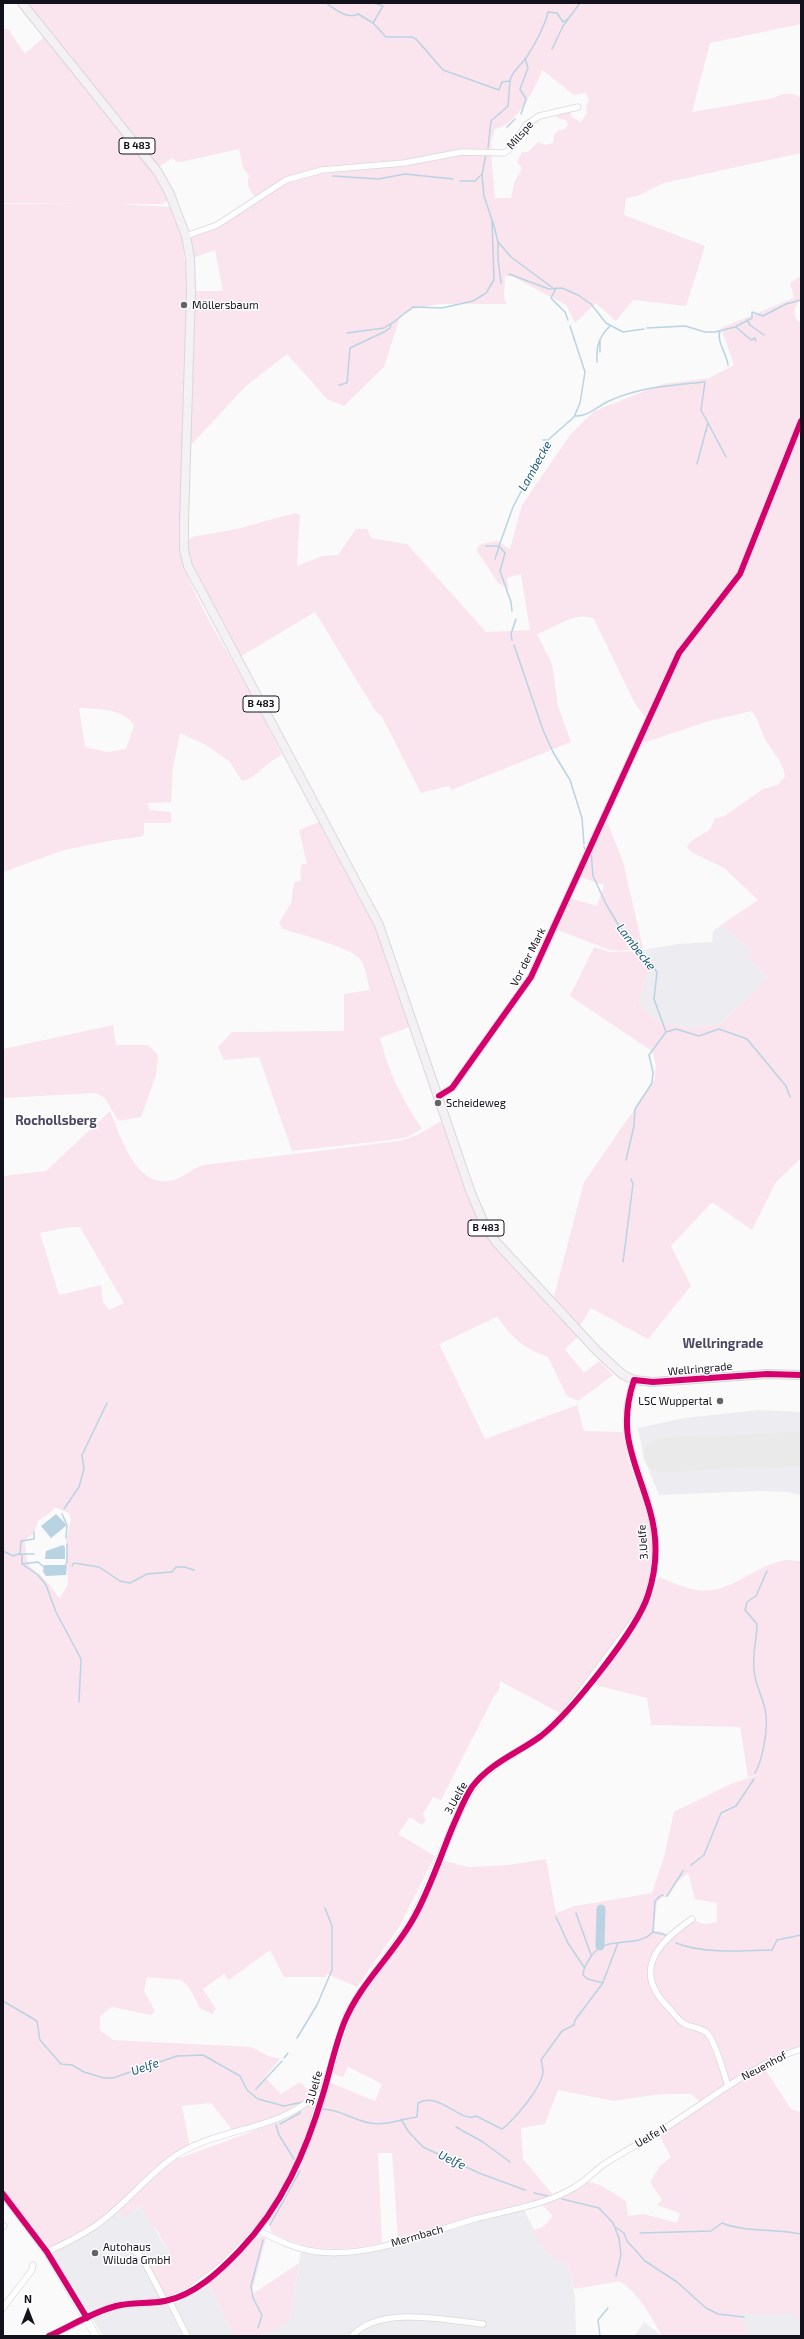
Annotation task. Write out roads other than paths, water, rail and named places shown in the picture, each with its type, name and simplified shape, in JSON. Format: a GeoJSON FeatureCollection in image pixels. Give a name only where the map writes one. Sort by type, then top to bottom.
{"type":"FeatureCollection","features":[{"type":"Feature","properties":{"kind":"main road","name":"B 483"},"geometry":{"type":"LineString","coordinates":[[22,3],[157,171],[169,192],[186,236],[190,258],[191,291],[184,521],[185,556],[188,566],[378,925],[439,1096]]}},
{"type":"Feature","properties":{"kind":"main road","name":"Wellringrade"},"geometry":{"type":"LineString","coordinates":[[439,1096],[471,1193],[486,1228],[510,1258],[579,1332],[619,1372],[634,1380],[653,1382],[767,1374],[801,1375]]}},
{"type":"Feature","properties":{"kind":"street","name":"Milspe"},"geometry":{"type":"LineString","coordinates":[[186,236],[217,225],[281,182],[297,176],[334,168],[387,165],[462,152],[508,151],[520,131],[539,116],[578,107]]}},
{"type":"Feature","properties":{"kind":"street","name":"Vor der Mark"},"geometry":{"type":"LineString","coordinates":[[439,1096],[452,1088],[532,978],[577,874],[680,653],[740,574],[801,421]]}},
{"type":"Feature","properties":{"kind":"street","name":"3.Uelfe"},"geometry":{"type":"LineString","coordinates":[[86,2318],[114,2306],[167,2300],[187,2293],[207,2279],[239,2251],[258,2230],[282,2195],[298,2164],[348,2013],[360,1993],[413,1920],[460,1810],[473,1787],[493,1767],[539,1737],[563,1716],[631,1628],[646,1602],[654,1571],[655,1544],[650,1510],[627,1442],[627,1412],[634,1380]]}},
{"type":"Feature","properties":{"kind":"street"},"geometry":{"type":"LineString","coordinates":[[692,1919],[661,1946],[651,1962],[651,1978],[658,1997],[680,2020],[707,2033],[713,2044],[728,2086]]}},
{"type":"Feature","properties":{"kind":"street","name":"Neuenhof"},"geometry":{"type":"LineString","coordinates":[[728,2086],[768,2062],[801,2049]]}},
{"type":"Feature","properties":{"kind":"street","name":"Uelfe II"},"geometry":{"type":"LineString","coordinates":[[575,2187],[604,2164],[676,2121],[728,2086]]}},
{"type":"Feature","properties":{"kind":"street"},"geometry":{"type":"LineString","coordinates":[[47,2252],[92,2228],[175,2156],[206,2142],[285,2117],[302,2107],[316,2095],[322,2095]]}},
{"type":"Feature","properties":{"kind":"street","name":"Mermbach"},"geometry":{"type":"LineString","coordinates":[[258,2230],[293,2246],[304,2249],[320,2252],[359,2250],[389,2244],[534,2204],[575,2187]]}},
{"type":"Feature","properties":{"kind":"street"},"geometry":{"type":"LineString","coordinates":[[3,2194],[47,2252],[96,2336]]}},
{"type":"Feature","properties":{"kind":"street"},"geometry":{"type":"LineString","coordinates":[[133,2250],[141,2256],[188,2336]]}},
{"type":"Feature","properties":{"kind":"street"},"geometry":{"type":"LineString","coordinates":[[3,2308],[32,2270],[33,2266]]}},
{"type":"Feature","properties":{"kind":"street"},"geometry":{"type":"LineString","coordinates":[[352,2336],[368,2324],[394,2317],[483,2324]]}},
{"type":"Feature","properties":{"kind":"street"},"geometry":{"type":"LineString","coordinates":[[49,2336],[86,2318]]}},
{"type":"Feature","properties":{"kind":"water"},"geometry":{"type":"Polygon","coordinates":[[[56,1514],[66,1526],[51,1538],[41,1526],[56,1514]]]}},
{"type":"Feature","properties":{"kind":"water"},"geometry":{"type":"Polygon","coordinates":[[[63,1545],[65,1547],[65,1559],[45,1559],[46,1551],[63,1545]]]}},
{"type":"Feature","properties":{"kind":"water"},"geometry":{"type":"Polygon","coordinates":[[[44,1565],[67,1566],[66,1575],[46,1576],[43,1572],[44,1565]]]}},
{"type":"Feature","properties":{"kind":"waterway"},"geometry":{"type":"LineString","coordinates":[[326,3],[337,11],[346,15],[350,16],[358,14],[373,23],[386,37],[412,37],[416,39],[443,70],[499,90],[502,82],[510,81],[514,72],[524,61],[536,42],[547,18],[548,12],[557,13],[563,22],[569,18]]}},
{"type":"Feature","properties":{"kind":"waterway"},"geometry":{"type":"LineString","coordinates":[[373,23],[383,6],[374,3]]}},
{"type":"Feature","properties":{"kind":"waterway","name":"Lambecke"},"geometry":{"type":"LineString","coordinates":[[552,49],[563,26],[580,3]]}},
{"type":"Feature","properties":{"kind":"waterway"},"geometry":{"type":"LineString","coordinates":[[521,114],[526,99],[520,89],[528,68],[525,58]]}},
{"type":"Feature","properties":{"kind":"waterway"},"geometry":{"type":"LineString","coordinates":[[488,148],[491,121],[508,106],[510,81]]}},
{"type":"Feature","properties":{"kind":"waterway"},"geometry":{"type":"LineString","coordinates":[[507,127],[515,119]]}},
{"type":"Feature","properties":{"kind":"waterway"},"geometry":{"type":"LineString","coordinates":[[339,385],[347,383],[350,348],[384,332],[390,328],[391,324],[413,307],[442,308],[473,301],[486,293],[494,280],[492,220],[484,196],[482,175],[486,154]]}},
{"type":"Feature","properties":{"kind":"waterway"},"geometry":{"type":"LineString","coordinates":[[333,176],[378,179],[405,174],[453,179]]}},
{"type":"Feature","properties":{"kind":"waterway"},"geometry":{"type":"LineString","coordinates":[[460,181],[475,181],[481,175]]}},
{"type":"Feature","properties":{"kind":"waterway"},"geometry":{"type":"LineString","coordinates":[[493,222],[498,242],[511,257],[553,288]]}},
{"type":"Feature","properties":{"kind":"waterway"},"geometry":{"type":"LineString","coordinates":[[498,242],[498,259],[501,283]]}},
{"type":"Feature","properties":{"kind":"waterway"},"geometry":{"type":"LineString","coordinates":[[509,274],[549,289],[562,288],[578,295],[591,304],[606,323],[623,332],[644,329]]}},
{"type":"Feature","properties":{"kind":"waterway","name":"Lambecke"},"geometry":{"type":"LineString","coordinates":[[556,288],[551,298],[565,312],[568,320]]}},
{"type":"Feature","properties":{"kind":"waterway"},"geometry":{"type":"LineString","coordinates":[[647,328],[685,326],[705,332],[715,332],[735,327],[752,318],[752,312],[763,316],[786,304],[801,300]]}},
{"type":"Feature","properties":{"kind":"waterway"},"geometry":{"type":"LineString","coordinates":[[747,320],[750,325],[764,335]]}},
{"type":"Feature","properties":{"kind":"waterway"},"geometry":{"type":"LineString","coordinates":[[347,333],[384,328],[390,324]]}},
{"type":"Feature","properties":{"kind":"waterway","name":"Lambecke"},"geometry":{"type":"LineString","coordinates":[[512,611],[511,602],[500,571],[505,553],[499,546],[513,507],[548,440],[574,417],[580,403],[585,372],[570,326]]}},
{"type":"Feature","properties":{"kind":"waterway"},"geometry":{"type":"LineString","coordinates":[[597,362],[599,342],[603,334],[610,326]]}},
{"type":"Feature","properties":{"kind":"waterway"},"geometry":{"type":"LineString","coordinates":[[736,327],[751,340],[755,338],[756,341]]}},
{"type":"Feature","properties":{"kind":"waterway"},"geometry":{"type":"LineString","coordinates":[[720,331],[719,339],[728,365]]}},
{"type":"Feature","properties":{"kind":"waterway"},"geometry":{"type":"LineString","coordinates":[[600,340],[600,352]]}},
{"type":"Feature","properties":{"kind":"waterway"},"geometry":{"type":"LineString","coordinates":[[575,416],[584,415],[620,396],[656,387],[705,382],[701,410],[708,423],[697,464]]}},
{"type":"Feature","properties":{"kind":"waterway"},"geometry":{"type":"LineString","coordinates":[[708,423],[726,457]]}},
{"type":"Feature","properties":{"kind":"waterway","name":"Lambecke"},"geometry":{"type":"LineString","coordinates":[[543,440],[548,440]]}},
{"type":"Feature","properties":{"kind":"waterway"},"geometry":{"type":"LineString","coordinates":[[486,546],[498,546]]}},
{"type":"Feature","properties":{"kind":"waterway"},"geometry":{"type":"LineString","coordinates":[[495,559],[499,547]]}},
{"type":"Feature","properties":{"kind":"waterway","name":"Lambecke"},"geometry":{"type":"LineString","coordinates":[[512,640],[511,634],[516,619]]}},
{"type":"Feature","properties":{"kind":"waterway","name":"Lambecke"},"geometry":{"type":"LineString","coordinates":[[514,645],[543,730],[553,752],[570,780],[582,818],[584,844]]}},
{"type":"Feature","properties":{"kind":"waterway","name":"Lambecke"},"geometry":{"type":"LineString","coordinates":[[591,851],[593,876],[606,904],[619,926],[640,948],[657,972],[654,999],[666,1032],[676,1029],[699,1036],[719,1029],[747,1039],[786,1086],[790,1097]]}},
{"type":"Feature","properties":{"kind":"waterway"},"geometry":{"type":"LineString","coordinates":[[626,1160],[634,1126],[635,1109],[652,1083],[653,1072],[649,1055],[666,1032]]}},
{"type":"Feature","properties":{"kind":"waterway"},"geometry":{"type":"LineString","coordinates":[[623,1262],[633,1184],[631,1179]]}},
{"type":"Feature","properties":{"kind":"waterway"},"geometry":{"type":"LineString","coordinates":[[64,1509],[79,1487],[84,1469],[82,1455],[107,1403]]}},
{"type":"Feature","properties":{"kind":"waterway"},"geometry":{"type":"LineString","coordinates":[[62,1514],[67,1525],[66,1538]]}},
{"type":"Feature","properties":{"kind":"waterway"},"geometry":{"type":"LineString","coordinates":[[20,1555],[21,1541],[34,1539],[34,1532]]}},
{"type":"Feature","properties":{"kind":"waterway"},"geometry":{"type":"LineString","coordinates":[[65,1566],[67,1562],[67,1544]]}},
{"type":"Feature","properties":{"kind":"waterway"},"geometry":{"type":"LineString","coordinates":[[3,1551],[13,1556],[18,1554],[34,1554]]}},
{"type":"Feature","properties":{"kind":"waterway"},"geometry":{"type":"LineString","coordinates":[[22,1554],[22,1564],[38,1562],[44,1567]]}},
{"type":"Feature","properties":{"kind":"waterway"},"geometry":{"type":"LineString","coordinates":[[72,1566],[74,1563],[99,1567],[120,1581],[130,1583],[147,1574],[172,1572],[176,1567],[184,1567],[194,1570]]}},
{"type":"Feature","properties":{"kind":"waterway"},"geometry":{"type":"LineString","coordinates":[[22,1564],[38,1575],[46,1585],[56,1612],[81,1659],[79,1702]]}},
{"type":"Feature","properties":{"kind":"waterway"},"geometry":{"type":"LineString","coordinates":[[755,1773],[758,1767],[766,1733],[766,1716],[754,1670],[757,1624],[745,1610],[747,1602],[756,1596],[767,1571]]}},
{"type":"Feature","properties":{"kind":"waterway"},"geometry":{"type":"LineString","coordinates":[[691,1865],[704,1855],[721,1813],[736,1806],[754,1779]]}},
{"type":"Feature","properties":{"kind":"waterway"},"geometry":{"type":"LineString","coordinates":[[667,1896],[683,1871]]}},
{"type":"Feature","properties":{"kind":"waterway"},"geometry":{"type":"LineString","coordinates":[[653,1932],[655,1901],[663,1895]]}},
{"type":"Feature","properties":{"kind":"waterway"},"geometry":{"type":"LineString","coordinates":[[297,2038],[317,2005],[332,1970],[332,1926],[325,1908]]}},
{"type":"Feature","properties":{"kind":"waterway"},"geometry":{"type":"LineString","coordinates":[[600,1946],[601,1909]]}},
{"type":"Feature","properties":{"kind":"waterway"},"geometry":{"type":"LineString","coordinates":[[576,1913],[591,1955]]}},
{"type":"Feature","properties":{"kind":"waterway"},"geometry":{"type":"LineString","coordinates":[[556,1917],[568,1943],[584,1967]]}},
{"type":"Feature","properties":{"kind":"waterway"},"geometry":{"type":"LineString","coordinates":[[653,1932],[666,1935]]}},
{"type":"Feature","properties":{"kind":"waterway"},"geometry":{"type":"LineString","coordinates":[[322,2109],[328,2109],[364,2122],[382,2124],[417,2117],[418,2103],[426,2100],[442,2104],[464,2116],[476,2116],[502,2129],[520,2111],[538,2086],[543,2072],[541,2060],[562,2031],[574,2025],[575,2020],[603,1983],[588,1979],[583,1975],[585,1966],[596,1950],[612,1944],[638,1940],[653,1932]]}},
{"type":"Feature","properties":{"kind":"waterway"},"geometry":{"type":"LineString","coordinates":[[676,1943],[698,1949],[711,1950],[772,1950],[777,1940],[801,1935]]}},
{"type":"Feature","properties":{"kind":"waterway"},"geometry":{"type":"LineString","coordinates":[[603,1982],[618,1943]]}},
{"type":"Feature","properties":{"kind":"waterway","name":"Uelfe"},"geometry":{"type":"LineString","coordinates":[[3,2001],[37,2021],[40,2040],[61,2064],[72,2065],[84,2072],[104,2078],[113,2078],[177,2056],[203,2055],[240,2076],[247,2090],[258,2099],[284,2106],[303,2102]]}},
{"type":"Feature","properties":{"kind":"waterway"},"geometry":{"type":"LineString","coordinates":[[284,2058],[288,2053]]}},
{"type":"Feature","properties":{"kind":"waterway"},"geometry":{"type":"LineString","coordinates":[[256,2089],[282,2061]]}},
{"type":"Feature","properties":{"kind":"waterway","name":"Mermbach"},"geometry":{"type":"LineString","coordinates":[[280,2124],[300,2113],[300,2111]]}},
{"type":"Feature","properties":{"kind":"waterway","name":"Uelfe"},"geometry":{"type":"LineString","coordinates":[[401,2119],[408,2131],[423,2147],[479,2173],[525,2190]]}},
{"type":"Feature","properties":{"kind":"waterway","name":"Mermbach"},"geometry":{"type":"LineString","coordinates":[[276,2125],[279,2135],[294,2159]]}},
{"type":"Feature","properties":{"kind":"waterway"},"geometry":{"type":"LineString","coordinates":[[456,2127],[483,2142],[510,2162]]}},
{"type":"Feature","properties":{"kind":"waterway","name":"Mermbach"},"geometry":{"type":"LineString","coordinates":[[270,2225],[300,2171]]}},
{"type":"Feature","properties":{"kind":"waterway","name":"Uelfe"},"geometry":{"type":"LineString","coordinates":[[534,2193],[548,2196]]}},
{"type":"Feature","properties":{"kind":"waterway","name":"Uelfe"},"geometry":{"type":"LineString","coordinates":[[562,2199],[599,2208],[613,2223],[619,2238],[621,2255],[616,2276]]}},
{"type":"Feature","properties":{"kind":"waterway"},"geometry":{"type":"LineString","coordinates":[[640,2233],[711,2231],[722,2223],[740,2228],[801,2234]]}},
{"type":"Feature","properties":{"kind":"waterway"},"geometry":{"type":"LineString","coordinates":[[615,2227],[624,2233],[627,2241],[645,2261],[677,2282],[706,2308],[718,2314],[744,2317]]}},
{"type":"Feature","properties":{"kind":"waterway","name":"Mermbach"},"geometry":{"type":"LineString","coordinates":[[258,2328],[262,2315],[253,2298],[251,2286],[263,2240]]}},
{"type":"Feature","properties":{"kind":"waterway","name":"Uelfe"},"geometry":{"type":"LineString","coordinates":[[600,2336],[598,2320],[608,2308]]}},
{"type":"Feature","properties":{"kind":"place","name":"Möllersbaum"},"geometry":{"type":"Point","coordinates":[184,305]}},
{"type":"Feature","properties":{"kind":"place","name":"Scheideweg"},"geometry":{"type":"Point","coordinates":[438,1103]}},
{"type":"Feature","properties":{"kind":"place","name":"LSC Wuppertal"},"geometry":{"type":"Point","coordinates":[720,1401]}},
{"type":"Feature","properties":{"kind":"place","name":"Autohaus Wiluda GmbH"},"geometry":{"type":"Point","coordinates":[95,2253]}},
{"type":"Feature","properties":{"kind":"district","name":"Rochollsberg"},"geometry":{"type":"Point","coordinates":[56,1121]}},
{"type":"Feature","properties":{"kind":"district","name":"Wellringrade"},"geometry":{"type":"Point","coordinates":[723,1344]}}]}
